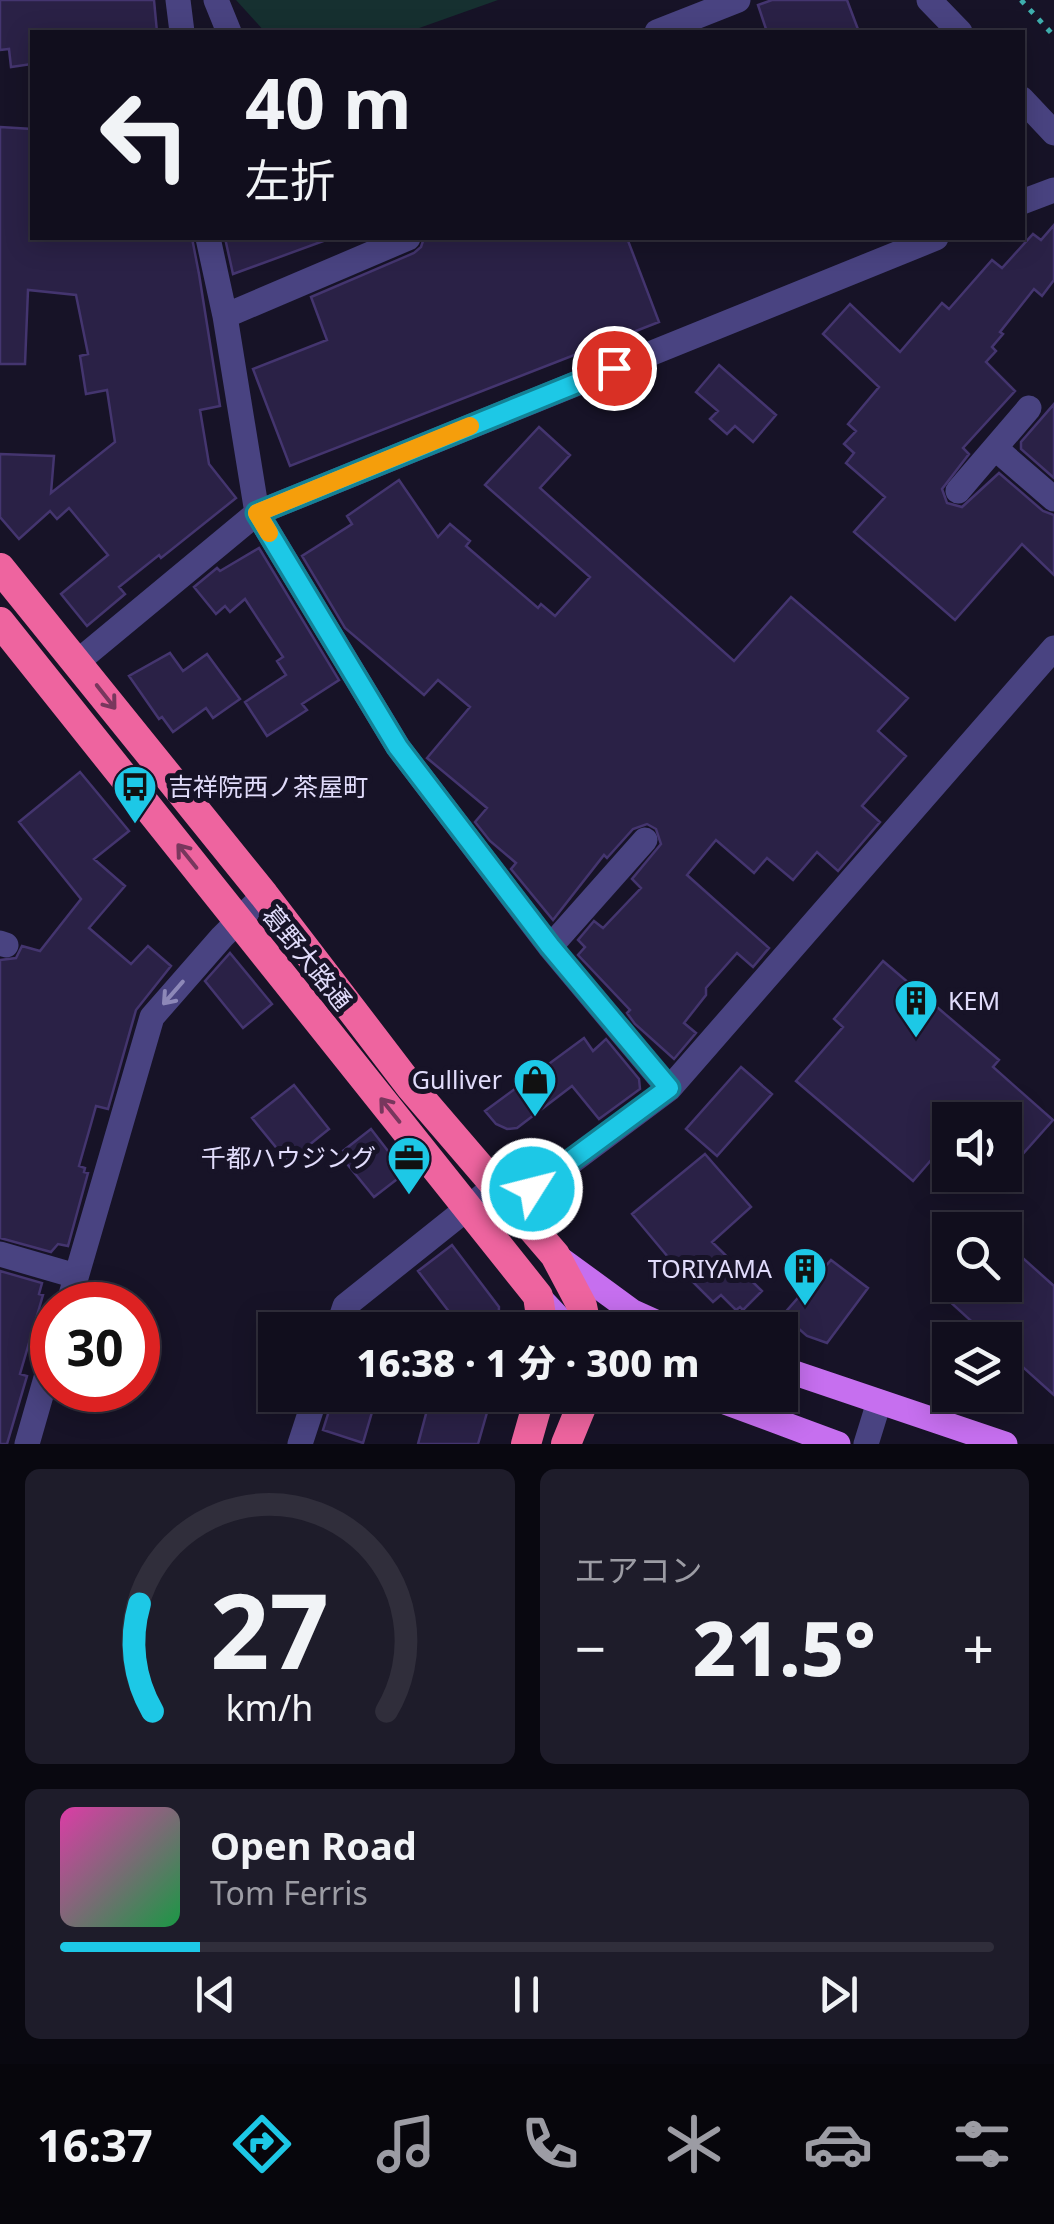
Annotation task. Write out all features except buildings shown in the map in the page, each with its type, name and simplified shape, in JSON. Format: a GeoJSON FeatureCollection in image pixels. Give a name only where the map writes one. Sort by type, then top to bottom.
{"type":"FeatureCollection","features":[{"type":"Feature","properties":{"kind":"highway","name":"葛野大路通"},"geometry":{"type":"LineString","coordinates":[[0,568],[264,896],[410,1086],[555,1255],[583,1312]]}},
{"type":"Feature","properties":{"kind":"highway","name":"葛野大路通"},"geometry":{"type":"LineString","coordinates":[[0,622],[538,1296]]}},
{"type":"Feature","properties":{"kind":"highway"},"geometry":{"type":"LineString","coordinates":[[538,1296],[540,1312]]}},
{"type":"Feature","properties":{"kind":"highway"},"geometry":{"type":"LineString","coordinates":[[526,1444],[535,1412]]}},
{"type":"Feature","properties":{"kind":"highway"},"geometry":{"type":"LineString","coordinates":[[566,1444],[579,1412]]}},
{"type":"Feature","properties":{"kind":"main road","name":"葛野大路通"},"geometry":{"type":"LineString","coordinates":[[555,1255],[633,1312]]}},
{"type":"Feature","properties":{"kind":"main road","name":"葛野大路通"},"geometry":{"type":"LineString","coordinates":[[538,1296],[553,1312]]}},
{"type":"Feature","properties":{"kind":"main road"},"geometry":{"type":"LineString","coordinates":[[798,1374],[1006,1444]]}},
{"type":"Feature","properties":{"kind":"main road"},"geometry":{"type":"LineString","coordinates":[[752,1412],[838,1444]]}},
{"type":"Feature","properties":{"kind":"street"},"geometry":{"type":"LineString","coordinates":[[178,0],[182,30]]}},
{"type":"Feature","properties":{"kind":"street"},"geometry":{"type":"LineString","coordinates":[[216,0],[228,30]]}},
{"type":"Feature","properties":{"kind":"street"},"geometry":{"type":"LineString","coordinates":[[663,30],[738,0]]}},
{"type":"Feature","properties":{"kind":"street"},"geometry":{"type":"LineString","coordinates":[[929,0],[958,30]]}},
{"type":"Feature","properties":{"kind":"street"},"geometry":{"type":"LineString","coordinates":[[1025,102],[1054,133]]}},
{"type":"Feature","properties":{"kind":"street"},"geometry":{"type":"LineString","coordinates":[[1025,201],[1054,190]]}},
{"type":"Feature","properties":{"kind":"street"},"geometry":{"type":"LineString","coordinates":[[208,240],[257,513],[398,747],[550,946],[669,1088]]}},
{"type":"Feature","properties":{"kind":"street"},"geometry":{"type":"LineString","coordinates":[[225,316],[403,240]]}},
{"type":"Feature","properties":{"kind":"street"},"geometry":{"type":"LineString","coordinates":[[76,662],[257,513],[931,240]]}},
{"type":"Feature","properties":{"kind":"street"},"geometry":{"type":"LineString","coordinates":[[958,491],[1029,408]]}},
{"type":"Feature","properties":{"kind":"street"},"geometry":{"type":"LineString","coordinates":[[995,448],[1054,499]]}},
{"type":"Feature","properties":{"kind":"street"},"geometry":{"type":"LineString","coordinates":[[343,1312],[345,1306],[468,1208],[502,1197],[669,1088],[1054,648]]}},
{"type":"Feature","properties":{"kind":"street"},"geometry":{"type":"LineString","coordinates":[[550,946],[645,840]]}},
{"type":"Feature","properties":{"kind":"street"},"geometry":{"type":"LineString","coordinates":[[74,1282],[152,1018],[264,896]]}},
{"type":"Feature","properties":{"kind":"street"},"geometry":{"type":"LineString","coordinates":[[0,1254],[76,1276]]}},
{"type":"Feature","properties":{"kind":"street"},"geometry":{"type":"LineString","coordinates":[[866,1444],[879,1402]]}},
{"type":"Feature","properties":{"kind":"street"},"geometry":{"type":"LineString","coordinates":[[27,1444],[36,1412]]}},
{"type":"Feature","properties":{"kind":"street"},"geometry":{"type":"LineString","coordinates":[[300,1444],[310,1412]]}},
{"type":"Feature","properties":{"kind":"path"},"geometry":{"type":"LineString","coordinates":[[1021,0],[1054,36]]}},
{"type":"Feature","properties":{"kind":"green space"},"geometry":{"type":"Polygon","coordinates":[[[236,0],[498,0],[414,30],[263,30],[236,0]]]}},
{"type":"Feature","properties":{"kind":"slow traffic"},"geometry":{"type":"LineString","coordinates":[[269,533],[257,513],[470,426]]}},
{"type":"Feature","properties":{"kind":"place","name":"吉祥院西ノ茶屋町"},"geometry":{"type":"Point","coordinates":[135,825]}},
{"type":"Feature","properties":{"kind":"place","name":"KEM"},"geometry":{"type":"Point","coordinates":[916,1039]}},
{"type":"Feature","properties":{"kind":"place","name":"Gulliver"},"geometry":{"type":"Point","coordinates":[535,1118]}},
{"type":"Feature","properties":{"kind":"place","name":"千都ハウジング"},"geometry":{"type":"Point","coordinates":[409,1196]}},
{"type":"Feature","properties":{"kind":"place","name":"TORIYAMA"},"geometry":{"type":"Point","coordinates":[805,1307]}},
{"type":"Feature","properties":{"kind":"route"},"geometry":{"type":"LineString","coordinates":[[532,1189],[669,1088],[550,946],[398,747],[257,513],[614,368]]}}]}
